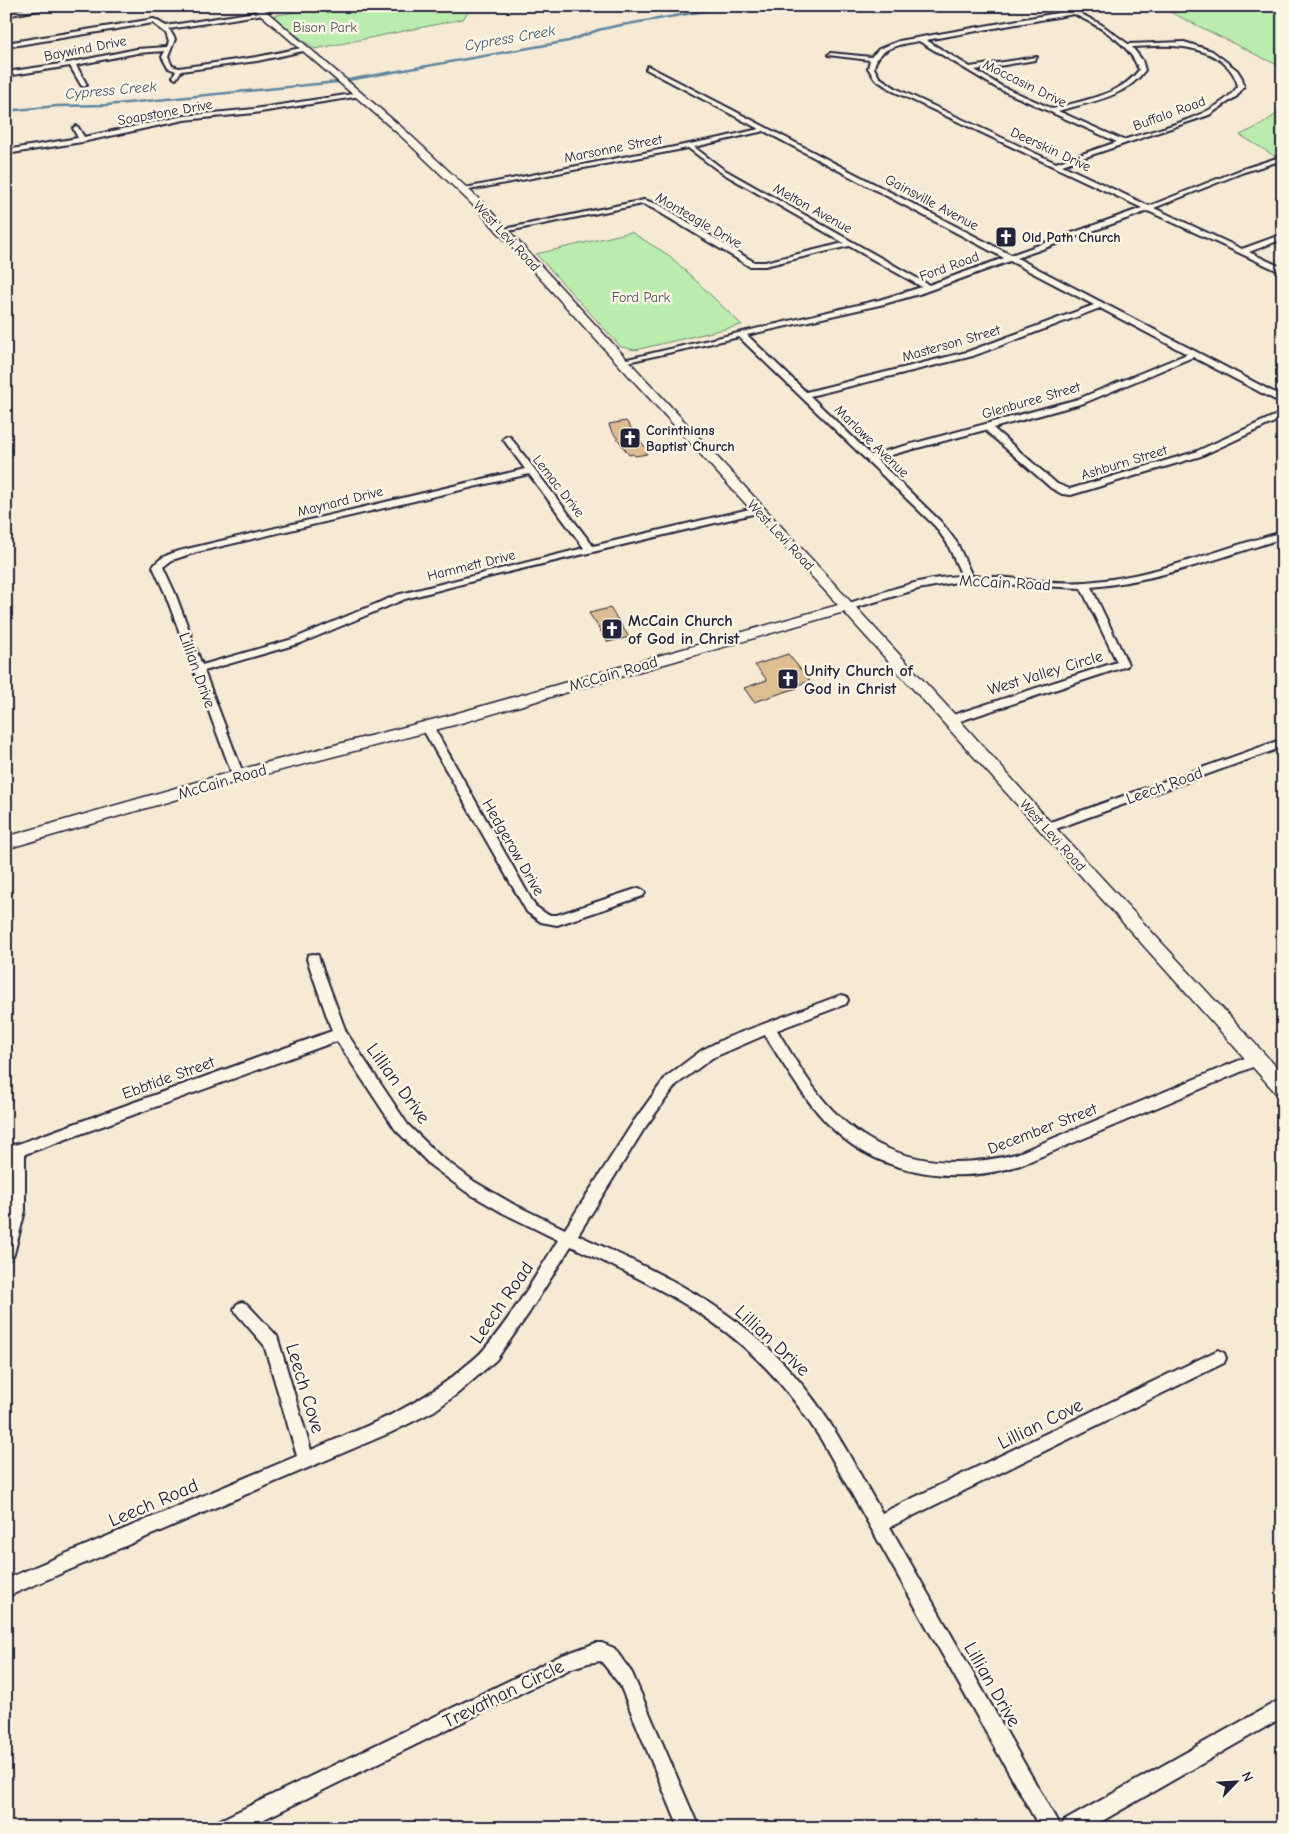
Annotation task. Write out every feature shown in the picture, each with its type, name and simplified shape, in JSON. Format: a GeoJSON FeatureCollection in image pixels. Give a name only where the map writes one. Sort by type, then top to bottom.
{"type":"FeatureCollection","features":[{"type":"Feature","properties":{"kind":"street"},"geometry":{"type":"LineString","coordinates":[[6,14],[56,6]]}},
{"type":"Feature","properties":{"kind":"street"},"geometry":{"type":"LineString","coordinates":[[1052,111],[1116,91],[1136,80],[1142,70],[1140,62],[1102,26],[1064,6]]}},
{"type":"Feature","properties":{"kind":"street"},"geometry":{"type":"LineString","coordinates":[[165,28],[259,10]]}},
{"type":"Feature","properties":{"kind":"street","name":"West Levi Road"},"geometry":{"type":"LineString","coordinates":[[259,10],[359,95],[464,189],[503,230],[1283,1087]]}},
{"type":"Feature","properties":{"kind":"street"},"geometry":{"type":"LineString","coordinates":[[831,54],[873,59],[891,45],[919,38],[1075,12]]}},
{"type":"Feature","properties":{"kind":"street"},"geometry":{"type":"LineString","coordinates":[[6,46],[154,20],[165,28],[172,40],[165,57],[166,60],[170,66],[180,70],[269,57],[285,58],[308,51]]}},
{"type":"Feature","properties":{"kind":"street","name":"Moccasin Drive"},"geometry":{"type":"LineString","coordinates":[[919,38],[1006,90],[1124,143]]}},
{"type":"Feature","properties":{"kind":"street","name":"Buffalo Road"},"geometry":{"type":"LineString","coordinates":[[1056,165],[1209,114],[1235,95],[1242,84],[1239,75],[1230,65],[1196,47],[1178,44],[1125,46]]}},
{"type":"Feature","properties":{"kind":"street","name":"Baywind Drive"},"geometry":{"type":"LineString","coordinates":[[6,74],[72,64],[135,51],[168,49]]}},
{"type":"Feature","properties":{"kind":"street"},"geometry":{"type":"LineString","coordinates":[[969,69],[1035,58]]}},
{"type":"Feature","properties":{"kind":"street"},"geometry":{"type":"LineString","coordinates":[[257,59],[262,66]]}},
{"type":"Feature","properties":{"kind":"street","name":"Deerskin Drive"},"geometry":{"type":"LineString","coordinates":[[873,59],[871,66],[873,73],[887,86],[1283,271]]}},
{"type":"Feature","properties":{"kind":"street"},"geometry":{"type":"LineString","coordinates":[[72,64],[84,85]]}},
{"type":"Feature","properties":{"kind":"street","name":"Gainsville Avenue"},"geometry":{"type":"LineString","coordinates":[[648,68],[1283,401]]}},
{"type":"Feature","properties":{"kind":"street"},"geometry":{"type":"LineString","coordinates":[[176,77],[180,70]]}},
{"type":"Feature","properties":{"kind":"street","name":"Soapstone Drive"},"geometry":{"type":"LineString","coordinates":[[6,152],[82,140],[179,119],[254,112],[359,95]]}},
{"type":"Feature","properties":{"kind":"street"},"geometry":{"type":"LineString","coordinates":[[76,128],[82,140]]}},
{"type":"Feature","properties":{"kind":"street","name":"Marsonne Street"},"geometry":{"type":"LineString","coordinates":[[464,189],[689,146],[765,129]]}},
{"type":"Feature","properties":{"kind":"street","name":"Melton Avenue"},"geometry":{"type":"LineString","coordinates":[[689,146],[714,166],[928,287]]}},
{"type":"Feature","properties":{"kind":"street","name":"Ford Road"},"geometry":{"type":"LineString","coordinates":[[622,361],[881,302],[1149,208],[1242,171],[1283,158]]}},
{"type":"Feature","properties":{"kind":"street","name":"Monteagle Drive"},"geometry":{"type":"LineString","coordinates":[[503,230],[644,202],[657,207],[752,264],[766,264],[851,243]]}},
{"type":"Feature","properties":{"kind":"street"},"geometry":{"type":"LineString","coordinates":[[1242,252],[1283,236]]}},
{"type":"Feature","properties":{"kind":"street","name":"Masterson Street"},"geometry":{"type":"LineString","coordinates":[[804,395],[970,354],[1101,305]]}},
{"type":"Feature","properties":{"kind":"street","name":"Marlowe Avenue"},"geometry":{"type":"LineString","coordinates":[[741,334],[938,524],[952,543],[968,578]]}},
{"type":"Feature","properties":{"kind":"street","name":"Glenburee Street"},"geometry":{"type":"LineString","coordinates":[[870,458],[1079,402],[1194,354]]}},
{"type":"Feature","properties":{"kind":"street","name":"Ashburn Street"},"geometry":{"type":"LineString","coordinates":[[987,427],[1054,486],[1065,492],[1071,492],[1201,453],[1283,415]]}},
{"type":"Feature","properties":{"kind":"street","name":"Lemac Drive"},"geometry":{"type":"LineString","coordinates":[[507,439],[590,549]]}},
{"type":"Feature","properties":{"kind":"street","name":"Maynard Drive"},"geometry":{"type":"LineString","coordinates":[[159,564],[168,558],[194,550],[530,471]]}},
{"type":"Feature","properties":{"kind":"street","name":"Hammett Drive"},"geometry":{"type":"LineString","coordinates":[[198,669],[298,641],[392,600],[590,549],[662,535],[758,510]]}},
{"type":"Feature","properties":{"kind":"street","name":"McCain Road"},"geometry":{"type":"LineString","coordinates":[[6,843],[238,776],[427,726],[941,581],[968,578],[1085,585],[1147,576],[1283,535]]}},
{"type":"Feature","properties":{"kind":"street","name":"Lillian Drive"},"geometry":{"type":"LineString","coordinates":[[159,564],[158,567],[168,588],[238,776]]}},
{"type":"Feature","properties":{"kind":"street","name":"West Valley Circle"},"geometry":{"type":"LineString","coordinates":[[951,720],[1123,664],[1085,585]]}},
{"type":"Feature","properties":{"kind":"street","name":"Hedgerow Drive"},"geometry":{"type":"LineString","coordinates":[[427,726],[531,909],[545,919],[557,920],[639,893]]}},
{"type":"Feature","properties":{"kind":"street","name":"Leech Road"},"geometry":{"type":"LineString","coordinates":[[1046,828],[1283,743]]}},
{"type":"Feature","properties":{"kind":"street","name":"Lillian Drive"},"geometry":{"type":"LineString","coordinates":[[313,959],[340,1034],[402,1128],[425,1150],[450,1172],[489,1198],[647,1275],[699,1303],[747,1338],[782,1372],[810,1406],[879,1523],[1051,1828]]}},
{"type":"Feature","properties":{"kind":"street","name":"Leech Road"},"geometry":{"type":"LineString","coordinates":[[6,1588],[404,1418],[428,1405],[468,1376],[490,1355],[511,1328],[638,1125],[672,1082],[707,1054],[731,1042],[841,1000]]}},
{"type":"Feature","properties":{"kind":"street","name":"December Street"},"geometry":{"type":"LineString","coordinates":[[768,1028],[821,1107],[849,1133],[882,1154],[909,1163],[946,1170],[978,1169],[1018,1160],[1257,1059]]}},
{"type":"Feature","properties":{"kind":"street","name":"Ebbtide Street"},"geometry":{"type":"LineString","coordinates":[[12,1151],[340,1034]]}},
{"type":"Feature","properties":{"kind":"street"},"geometry":{"type":"LineString","coordinates":[[6,1254],[18,1211],[12,1151]]}},
{"type":"Feature","properties":{"kind":"street","name":"Leech Cove"},"geometry":{"type":"LineString","coordinates":[[242,1310],[271,1341],[306,1459]]}},
{"type":"Feature","properties":{"kind":"street","name":"Lillian Cove"},"geometry":{"type":"LineString","coordinates":[[879,1523],[1218,1358]]}},
{"type":"Feature","properties":{"kind":"street","name":"Trevathan Circle"},"geometry":{"type":"LineString","coordinates":[[226,1828],[566,1662],[592,1652],[604,1652],[614,1658],[626,1679],[689,1828]]}},
{"type":"Feature","properties":{"kind":"street"},"geometry":{"type":"LineString","coordinates":[[1071,1828],[1283,1707]]}},
{"type":"Feature","properties":{"kind":"green space","name":"Bison Park"},"geometry":{"type":"Polygon","coordinates":[[[331,6],[472,6],[463,19],[315,49],[271,16],[331,6]]]}},
{"type":"Feature","properties":{"kind":"green space"},"geometry":{"type":"Polygon","coordinates":[[[1158,6],[1283,6],[1283,68],[1158,6]]]}},
{"type":"Feature","properties":{"kind":"green space"},"geometry":{"type":"Polygon","coordinates":[[[1283,109],[1283,161],[1240,135],[1261,125],[1283,109]]]}},
{"type":"Feature","properties":{"kind":"green space","name":"Ford Park"},"geometry":{"type":"Polygon","coordinates":[[[631,232],[670,256],[742,325],[635,350],[621,347],[536,254],[631,232]]]}},
{"type":"Feature","properties":{"kind":"building","name":"Corinthians Baptist Church"},"geometry":{"type":"Polygon","coordinates":[[[626,421],[648,451],[645,451],[647,454],[629,455],[610,428],[609,424],[626,421]]]}},
{"type":"Feature","properties":{"kind":"building","name":"McCain Church of God in Christ"},"geometry":{"type":"Polygon","coordinates":[[[610,608],[629,637],[608,642],[589,613],[610,608]]]}},
{"type":"Feature","properties":{"kind":"building","name":"Unity Church of God in Christ"},"geometry":{"type":"Polygon","coordinates":[[[788,654],[810,681],[794,686],[797,688],[754,702],[744,688],[767,680],[755,665],[788,654]]]}},
{"type":"Feature","properties":{"kind":"waterway","name":"Cypress Creek"},"geometry":{"type":"LineString","coordinates":[[348,80],[569,41],[598,30],[616,26],[734,6]]}},
{"type":"Feature","properties":{"kind":"waterway","name":"Cypress Creek"},"geometry":{"type":"LineString","coordinates":[[6,111],[57,106],[107,105],[337,82]]}},
{"type":"Feature","properties":{"kind":"place","name":"Old Path Church"},"geometry":{"type":"Point","coordinates":[1006,237]}},
{"type":"Feature","properties":{"kind":"place","name":"Corinthians Baptist Church"},"geometry":{"type":"Point","coordinates":[630,438]}},
{"type":"Feature","properties":{"kind":"place","name":"McCain Church of God in Christ"},"geometry":{"type":"Point","coordinates":[612,629]}},
{"type":"Feature","properties":{"kind":"place","name":"Unity Church of God in Christ"},"geometry":{"type":"Point","coordinates":[788,679]}}]}
